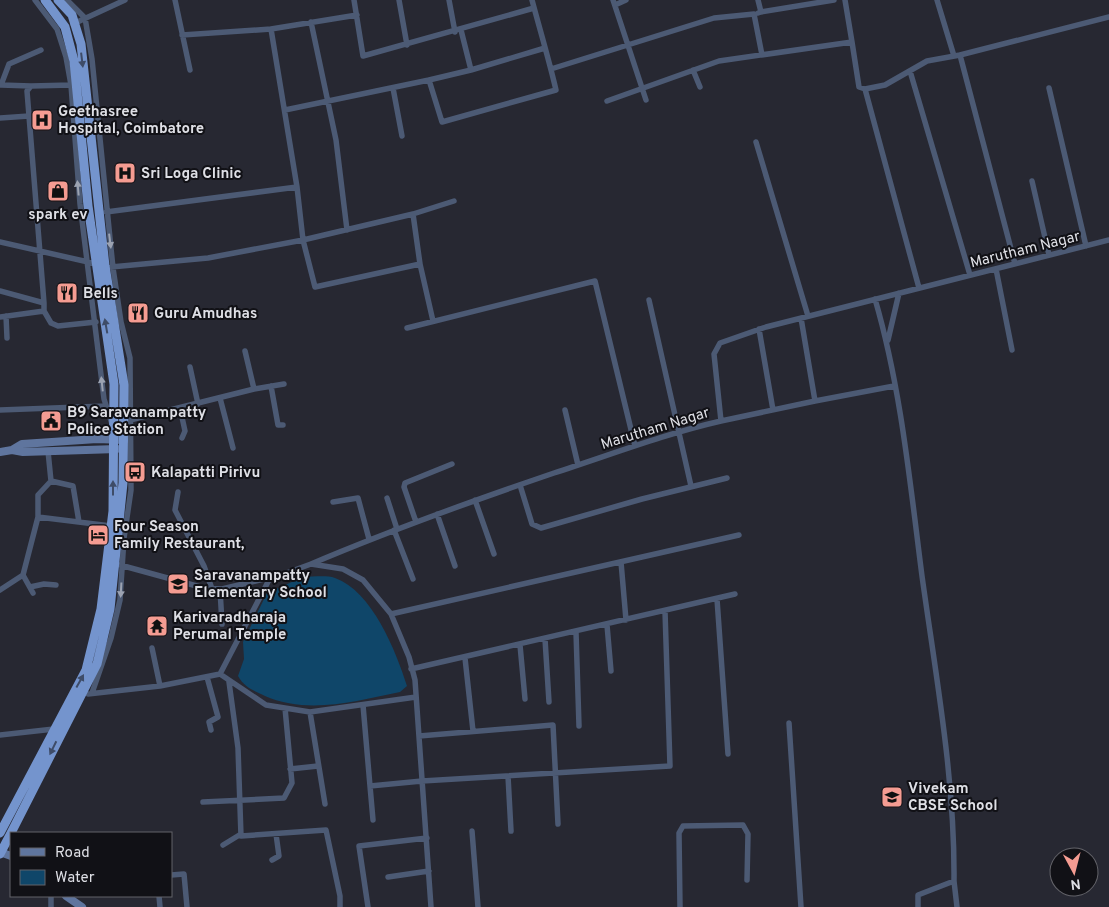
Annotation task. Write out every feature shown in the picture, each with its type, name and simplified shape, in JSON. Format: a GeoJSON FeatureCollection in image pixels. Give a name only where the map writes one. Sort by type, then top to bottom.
{"type":"FeatureCollection","features":[{"type":"Feature","properties":{"kind":"highway"},"geometry":{"type":"LineString","coordinates":[[1,830],[86,670],[102,609],[111,526],[114,384],[92,263],[74,61],[65,27],[45,0]]}},
{"type":"Feature","properties":{"kind":"highway"},"geometry":{"type":"LineString","coordinates":[[11,832],[63,728],[88,694],[98,664],[118,565],[123,484],[124,384],[81,44],[72,15],[58,0]]}},
{"type":"Feature","properties":{"kind":"highway"},"geometry":{"type":"LineString","coordinates":[[0,853],[10,835]]}},
{"type":"Feature","properties":{"kind":"main road"},"geometry":{"type":"LineString","coordinates":[[0,452],[12,450],[23,452],[48,451],[114,440]]}},
{"type":"Feature","properties":{"kind":"main road"},"geometry":{"type":"LineString","coordinates":[[12,450],[22,444],[114,440],[124,444]]}},
{"type":"Feature","properties":{"kind":"main road"},"geometry":{"type":"LineString","coordinates":[[67,897],[82,907]]}},
{"type":"Feature","properties":{"kind":"street"},"geometry":{"type":"LineString","coordinates":[[35,0],[51,20],[62,40],[71,85],[80,204],[92,263],[96,322],[106,406],[114,440]]}},
{"type":"Feature","properties":{"kind":"street"},"geometry":{"type":"LineString","coordinates":[[67,0],[85,18],[92,59],[109,267],[130,358],[131,490],[118,565],[220,589],[270,578],[311,564],[343,569],[363,580],[391,614],[409,657],[416,697],[431,907]]}},
{"type":"Feature","properties":{"kind":"street"},"geometry":{"type":"LineString","coordinates":[[65,27],[114,2],[126,0]]}},
{"type":"Feature","properties":{"kind":"street"},"geometry":{"type":"LineString","coordinates":[[175,0],[190,70]]}},
{"type":"Feature","properties":{"kind":"street"},"geometry":{"type":"LineString","coordinates":[[354,0],[363,56],[458,31],[534,8]]}},
{"type":"Feature","properties":{"kind":"street"},"geometry":{"type":"LineString","coordinates":[[399,0],[407,45]]}},
{"type":"Feature","properties":{"kind":"street"},"geometry":{"type":"LineString","coordinates":[[449,0],[471,70]]}},
{"type":"Feature","properties":{"kind":"street"},"geometry":{"type":"LineString","coordinates":[[429,80],[442,122],[556,90],[532,0]]}},
{"type":"Feature","properties":{"kind":"street"},"geometry":{"type":"LineString","coordinates":[[626,0],[614,2],[646,100]]}},
{"type":"Feature","properties":{"kind":"street"},"geometry":{"type":"LineString","coordinates":[[758,0],[761,12]]}},
{"type":"Feature","properties":{"kind":"street"},"geometry":{"type":"LineString","coordinates":[[551,69],[714,18],[754,14],[834,0]]}},
{"type":"Feature","properties":{"kind":"street"},"geometry":{"type":"LineString","coordinates":[[845,0],[859,87],[865,89],[885,85],[927,61],[957,56],[1109,17]]}},
{"type":"Feature","properties":{"kind":"street"},"geometry":{"type":"LineString","coordinates":[[937,0],[957,56],[1015,264]]}},
{"type":"Feature","properties":{"kind":"street"},"geometry":{"type":"LineString","coordinates":[[754,14],[762,55]]}},
{"type":"Feature","properties":{"kind":"street"},"geometry":{"type":"LineString","coordinates":[[182,35],[271,29],[357,15]]}},
{"type":"Feature","properties":{"kind":"street"},"geometry":{"type":"LineString","coordinates":[[311,22],[336,140],[347,230]]}},
{"type":"Feature","properties":{"kind":"street"},"geometry":{"type":"LineString","coordinates":[[271,29],[297,188],[303,240],[315,287],[420,264]]}},
{"type":"Feature","properties":{"kind":"street"},"geometry":{"type":"LineString","coordinates":[[607,101],[719,61],[852,42]]}},
{"type":"Feature","properties":{"kind":"street"},"geometry":{"type":"LineString","coordinates":[[285,110],[471,70],[545,48]]}},
{"type":"Feature","properties":{"kind":"street"},"geometry":{"type":"LineString","coordinates":[[40,50],[9,64],[1,85],[71,85]]}},
{"type":"Feature","properties":{"kind":"street"},"geometry":{"type":"LineString","coordinates":[[693,70],[700,88]]}},
{"type":"Feature","properties":{"kind":"street"},"geometry":{"type":"LineString","coordinates":[[910,71],[970,275]]}},
{"type":"Feature","properties":{"kind":"street"},"geometry":{"type":"LineString","coordinates":[[31,86],[26,91],[44,311],[51,323],[58,326],[96,322]]}},
{"type":"Feature","properties":{"kind":"street"},"geometry":{"type":"LineString","coordinates":[[393,88],[402,136]]}},
{"type":"Feature","properties":{"kind":"street"},"geometry":{"type":"LineString","coordinates":[[1049,88],[1086,246]]}},
{"type":"Feature","properties":{"kind":"street"},"geometry":{"type":"LineString","coordinates":[[865,89],[919,288]]}},
{"type":"Feature","properties":{"kind":"street"},"geometry":{"type":"LineString","coordinates":[[0,118],[29,116]]}},
{"type":"Feature","properties":{"kind":"street"},"geometry":{"type":"LineString","coordinates":[[756,142],[804,317],[815,401]]}},
{"type":"Feature","properties":{"kind":"street"},"geometry":{"type":"LineString","coordinates":[[1032,181],[1049,255]]}},
{"type":"Feature","properties":{"kind":"street"},"geometry":{"type":"LineString","coordinates":[[106,212],[297,188]]}},
{"type":"Feature","properties":{"kind":"street"},"geometry":{"type":"LineString","coordinates":[[0,242],[109,267],[208,258],[303,240],[413,214],[454,201]]}},
{"type":"Feature","properties":{"kind":"street"},"geometry":{"type":"LineString","coordinates":[[413,214],[420,264],[433,321]]}},
{"type":"Feature","properties":{"kind":"street","name":"Marutham Nagar"},"geometry":{"type":"LineString","coordinates":[[311,564],[369,539],[475,500],[680,431],[722,421],[714,354],[720,343],[759,329],[804,317],[1109,240]]}},
{"type":"Feature","properties":{"kind":"street"},"geometry":{"type":"LineString","coordinates":[[996,269],[1012,350]]}},
{"type":"Feature","properties":{"kind":"street"},"geometry":{"type":"LineString","coordinates":[[407,328],[595,281],[635,446]]}},
{"type":"Feature","properties":{"kind":"street"},"geometry":{"type":"LineString","coordinates":[[0,291],[44,303]]}},
{"type":"Feature","properties":{"kind":"street"},"geometry":{"type":"LineString","coordinates":[[887,342],[899,293]]}},
{"type":"Feature","properties":{"kind":"street"},"geometry":{"type":"LineString","coordinates":[[875,299],[887,342],[894,386],[944,733],[954,836],[954,881],[957,907]]}},
{"type":"Feature","properties":{"kind":"street"},"geometry":{"type":"LineString","coordinates":[[649,300],[691,486]]}},
{"type":"Feature","properties":{"kind":"street"},"geometry":{"type":"LineString","coordinates":[[7,338],[3,316],[44,311]]}},
{"type":"Feature","properties":{"kind":"street"},"geometry":{"type":"LineString","coordinates":[[759,329],[773,410]]}},
{"type":"Feature","properties":{"kind":"street"},"geometry":{"type":"LineString","coordinates":[[244,351],[254,389]]}},
{"type":"Feature","properties":{"kind":"street"},"geometry":{"type":"LineString","coordinates":[[190,367],[198,404]]}},
{"type":"Feature","properties":{"kind":"street"},"geometry":{"type":"LineString","coordinates":[[130,420],[254,389],[284,384]]}},
{"type":"Feature","properties":{"kind":"street"},"geometry":{"type":"LineString","coordinates":[[271,386],[278,425],[283,425]]}},
{"type":"Feature","properties":{"kind":"street"},"geometry":{"type":"LineString","coordinates":[[722,421],[894,386]]}},
{"type":"Feature","properties":{"kind":"street"},"geometry":{"type":"LineString","coordinates":[[220,398],[233,448]]}},
{"type":"Feature","properties":{"kind":"street"},"geometry":{"type":"LineString","coordinates":[[0,410],[106,406]]}},
{"type":"Feature","properties":{"kind":"street"},"geometry":{"type":"LineString","coordinates":[[180,408],[185,431],[182,438]]}},
{"type":"Feature","properties":{"kind":"street"},"geometry":{"type":"LineString","coordinates":[[564,410],[578,465]]}},
{"type":"Feature","properties":{"kind":"street"},"geometry":{"type":"LineString","coordinates":[[0,590],[23,575],[38,517],[38,496],[51,481],[48,451]]}},
{"type":"Feature","properties":{"kind":"street"},"geometry":{"type":"LineString","coordinates":[[416,522],[404,487],[405,483],[452,464]]}},
{"type":"Feature","properties":{"kind":"street"},"geometry":{"type":"LineString","coordinates":[[520,485],[532,524],[541,528],[691,486],[727,478]]}},
{"type":"Feature","properties":{"kind":"street"},"geometry":{"type":"LineString","coordinates":[[51,481],[72,486],[79,522]]}},
{"type":"Feature","properties":{"kind":"street"},"geometry":{"type":"LineString","coordinates":[[178,492],[175,510],[204,566],[212,588]]}},
{"type":"Feature","properties":{"kind":"street"},"geometry":{"type":"LineString","coordinates":[[333,502],[358,498],[369,539]]}},
{"type":"Feature","properties":{"kind":"street"},"geometry":{"type":"LineString","coordinates":[[387,498],[413,579]]}},
{"type":"Feature","properties":{"kind":"street"},"geometry":{"type":"LineString","coordinates":[[475,500],[494,554]]}},
{"type":"Feature","properties":{"kind":"street"},"geometry":{"type":"LineString","coordinates":[[437,514],[455,566]]}},
{"type":"Feature","properties":{"kind":"street"},"geometry":{"type":"LineString","coordinates":[[38,517],[111,526]]}},
{"type":"Feature","properties":{"kind":"street"},"geometry":{"type":"LineString","coordinates":[[391,614],[739,535]]}},
{"type":"Feature","properties":{"kind":"street"},"geometry":{"type":"LineString","coordinates":[[621,562],[626,620]]}},
{"type":"Feature","properties":{"kind":"street"},"geometry":{"type":"LineString","coordinates":[[23,575],[31,590],[44,584],[56,585]]}},
{"type":"Feature","properties":{"kind":"street"},"geometry":{"type":"LineString","coordinates":[[220,674],[270,578]]}},
{"type":"Feature","properties":{"kind":"street"},"geometry":{"type":"LineString","coordinates":[[220,589],[222,624]]}},
{"type":"Feature","properties":{"kind":"street"},"geometry":{"type":"LineString","coordinates":[[411,668],[465,658],[735,594]]}},
{"type":"Feature","properties":{"kind":"street"},"geometry":{"type":"LineString","coordinates":[[717,599],[728,754]]}},
{"type":"Feature","properties":{"kind":"street"},"geometry":{"type":"LineString","coordinates":[[370,786],[422,781],[670,766],[665,611]]}},
{"type":"Feature","properties":{"kind":"street"},"geometry":{"type":"LineString","coordinates":[[607,624],[611,671]]}},
{"type":"Feature","properties":{"kind":"street"},"geometry":{"type":"LineString","coordinates":[[576,632],[579,726]]}},
{"type":"Feature","properties":{"kind":"street"},"geometry":{"type":"LineString","coordinates":[[545,639],[549,702]]}},
{"type":"Feature","properties":{"kind":"street"},"geometry":{"type":"LineString","coordinates":[[520,645],[524,699]]}},
{"type":"Feature","properties":{"kind":"street"},"geometry":{"type":"LineString","coordinates":[[152,648],[160,686]]}},
{"type":"Feature","properties":{"kind":"street"},"geometry":{"type":"LineString","coordinates":[[465,658],[473,731]]}},
{"type":"Feature","properties":{"kind":"street"},"geometry":{"type":"LineString","coordinates":[[88,694],[160,686],[220,674]]}},
{"type":"Feature","properties":{"kind":"street"},"geometry":{"type":"LineString","coordinates":[[220,674],[229,682],[266,705],[310,712],[416,697]]}},
{"type":"Feature","properties":{"kind":"street"},"geometry":{"type":"LineString","coordinates":[[207,676],[218,717],[209,722],[210,730]]}},
{"type":"Feature","properties":{"kind":"street"},"geometry":{"type":"LineString","coordinates":[[229,682],[238,748],[241,834]]}},
{"type":"Feature","properties":{"kind":"street"},"geometry":{"type":"LineString","coordinates":[[363,705],[373,820]]}},
{"type":"Feature","properties":{"kind":"street"},"geometry":{"type":"LineString","coordinates":[[202,802],[284,798],[292,784],[285,708]]}},
{"type":"Feature","properties":{"kind":"street"},"geometry":{"type":"LineString","coordinates":[[310,712],[325,804]]}},
{"type":"Feature","properties":{"kind":"street"},"geometry":{"type":"LineString","coordinates":[[789,723],[801,907]]}},
{"type":"Feature","properties":{"kind":"street"},"geometry":{"type":"LineString","coordinates":[[419,736],[553,725],[558,824]]}},
{"type":"Feature","properties":{"kind":"street"},"geometry":{"type":"LineString","coordinates":[[0,736],[54,729]]}},
{"type":"Feature","properties":{"kind":"street"},"geometry":{"type":"LineString","coordinates":[[290,769],[318,766]]}},
{"type":"Feature","properties":{"kind":"street"},"geometry":{"type":"LineString","coordinates":[[508,776],[511,832]]}},
{"type":"Feature","properties":{"kind":"street"},"geometry":{"type":"LineString","coordinates":[[680,907],[679,833],[683,826],[744,825],[748,834],[747,880]]}},
{"type":"Feature","properties":{"kind":"street"},"geometry":{"type":"LineString","coordinates":[[241,834],[241,836],[326,830],[340,896],[340,907]]}},
{"type":"Feature","properties":{"kind":"street"},"geometry":{"type":"LineString","coordinates":[[472,831],[478,907]]}},
{"type":"Feature","properties":{"kind":"street"},"geometry":{"type":"LineString","coordinates":[[223,846],[241,834]]}},
{"type":"Feature","properties":{"kind":"street"},"geometry":{"type":"LineString","coordinates":[[272,860],[279,856],[276,834]]}},
{"type":"Feature","properties":{"kind":"street"},"geometry":{"type":"LineString","coordinates":[[368,907],[360,846],[427,838]]}},
{"type":"Feature","properties":{"kind":"street"},"geometry":{"type":"LineString","coordinates":[[388,877],[429,871]]}},
{"type":"Feature","properties":{"kind":"street"},"geometry":{"type":"LineString","coordinates":[[172,875],[184,874],[187,907]]}},
{"type":"Feature","properties":{"kind":"street"},"geometry":{"type":"LineString","coordinates":[[918,907],[918,895],[954,881]]}},
{"type":"Feature","properties":{"kind":"water"},"geometry":{"type":"Polygon","coordinates":[[[324,576],[335,578],[348,585],[360,595],[381,624],[407,686],[400,692],[349,702],[298,705],[265,696],[243,683],[238,676],[244,659],[243,642],[267,593],[303,577],[324,576]]]}},
{"type":"Feature","properties":{"kind":"place","name":"Geethasree Hospital, Coimbatore"},"geometry":{"type":"Point","coordinates":[42,120]}},
{"type":"Feature","properties":{"kind":"place","name":"Sri Loga Clinic"},"geometry":{"type":"Point","coordinates":[125,173]}},
{"type":"Feature","properties":{"kind":"place","name":"spark ev"},"geometry":{"type":"Point","coordinates":[58,191]}},
{"type":"Feature","properties":{"kind":"place","name":"Bells"},"geometry":{"type":"Point","coordinates":[67,293]}},
{"type":"Feature","properties":{"kind":"place","name":"Guru Amudhas"},"geometry":{"type":"Point","coordinates":[138,313]}},
{"type":"Feature","properties":{"kind":"place","name":"B9 Saravanampatty Police Station"},"geometry":{"type":"Point","coordinates":[51,421]}},
{"type":"Feature","properties":{"kind":"place","name":"Kalapatti Pirivu"},"geometry":{"type":"Point","coordinates":[135,472]}},
{"type":"Feature","properties":{"kind":"place","name":"Four Season Family Restaurant,"},"geometry":{"type":"Point","coordinates":[98,535]}},
{"type":"Feature","properties":{"kind":"place","name":"Saravanampatty Elementary School"},"geometry":{"type":"Point","coordinates":[178,584]}},
{"type":"Feature","properties":{"kind":"place","name":"Karivaradharaja Perumal Temple"},"geometry":{"type":"Point","coordinates":[157,626]}},
{"type":"Feature","properties":{"kind":"place","name":"Vivekam CBSE School"},"geometry":{"type":"Point","coordinates":[892,797]}}]}
